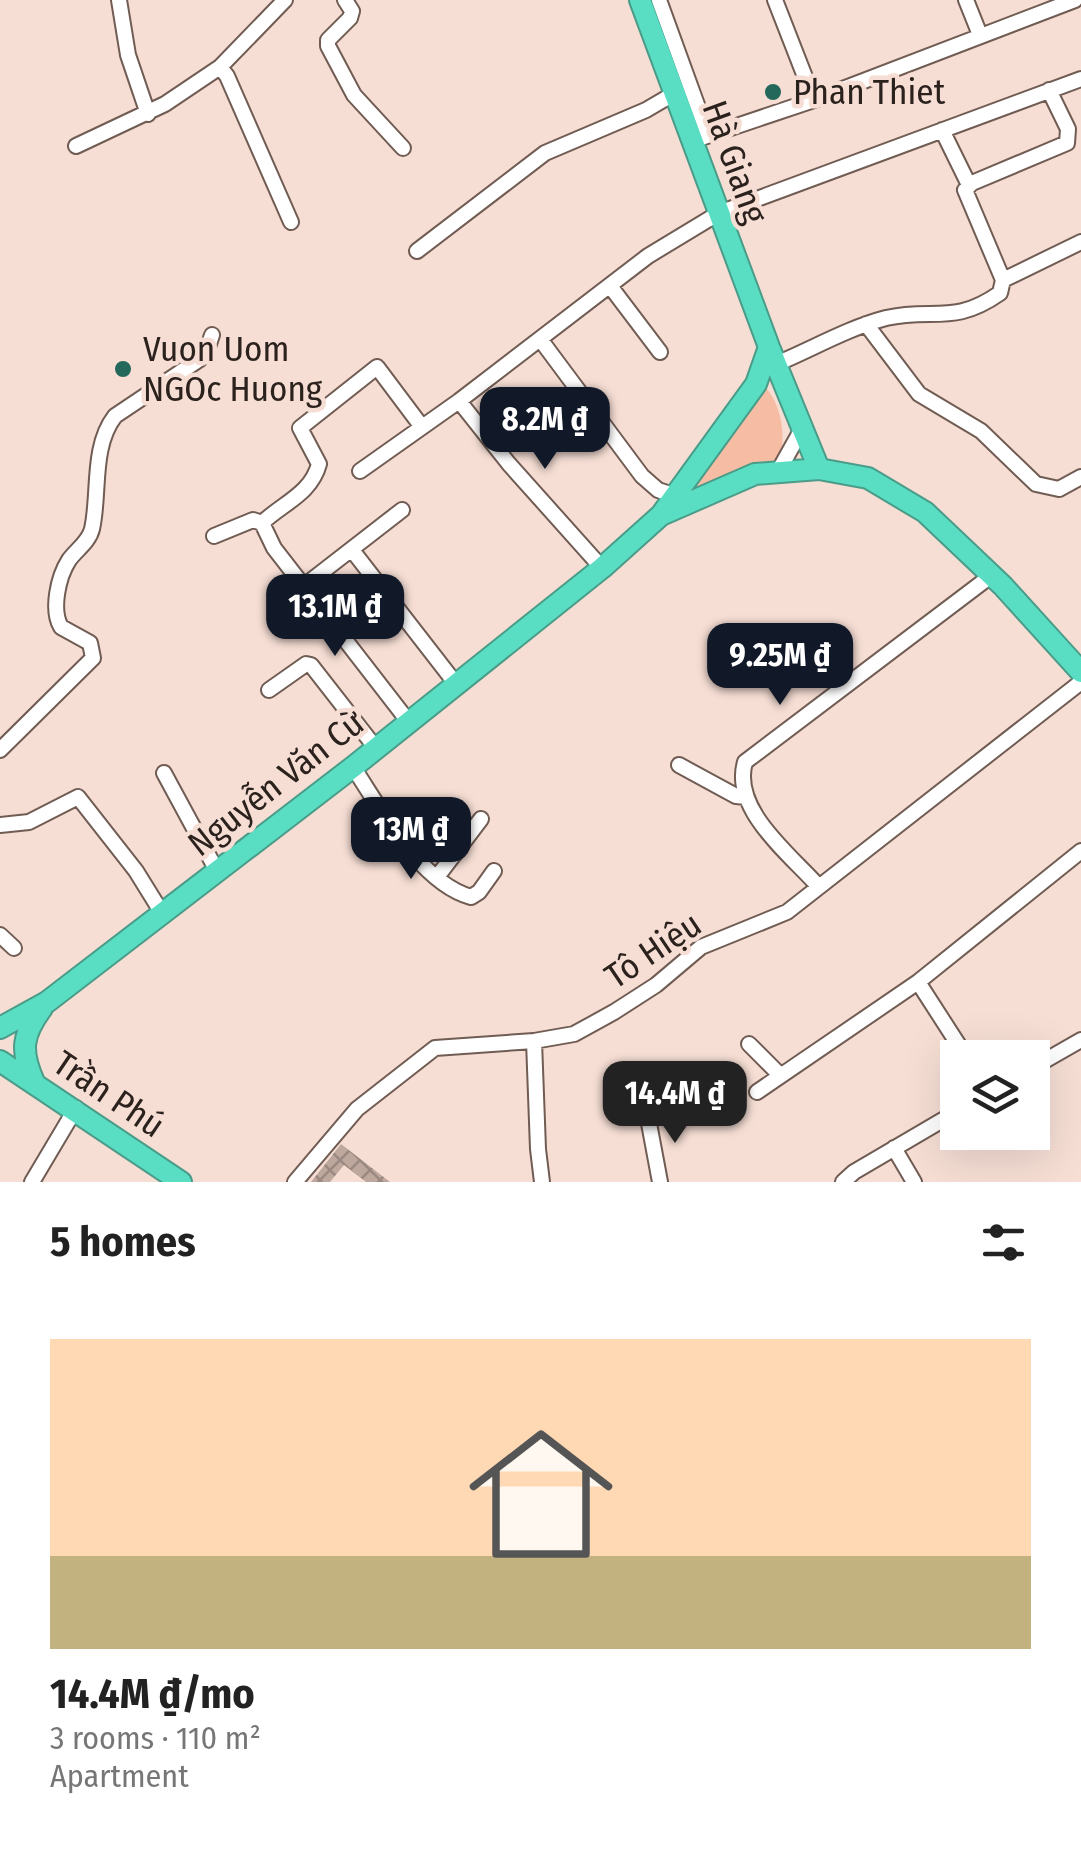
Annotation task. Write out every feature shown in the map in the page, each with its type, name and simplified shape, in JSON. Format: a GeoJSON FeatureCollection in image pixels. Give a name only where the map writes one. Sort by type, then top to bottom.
{"type":"FeatureCollection","features":[{"type":"Feature","properties":{"kind":"highway","name":"Hà Giang"},"geometry":{"type":"LineString","coordinates":[[640,0],[675,93],[700,138],[718,213],[819,470]]}},
{"type":"Feature","properties":{"kind":"highway"},"geometry":{"type":"LineString","coordinates":[[661,515],[736,415],[773,356]]}},
{"type":"Feature","properties":{"kind":"highway","name":"Nguyễn Văn Cừ"},"geometry":{"type":"LineString","coordinates":[[0,1028],[46,1002],[353,767],[602,568],[661,515],[755,474],[819,470],[868,478],[925,512],[992,575],[1081,672]]}},
{"type":"Feature","properties":{"kind":"highway","name":"Nguyễn Văn Cừ"},"geometry":{"type":"LineString","coordinates":[[34,1082],[24,1060],[25,1043],[30,1024],[46,1002]]}},
{"type":"Feature","properties":{"kind":"highway","name":"Trần Phú"},"geometry":{"type":"LineString","coordinates":[[0,1061],[182,1182]]}},
{"type":"Feature","properties":{"kind":"street"},"geometry":{"type":"LineString","coordinates":[[118,0],[128,55],[148,114]]}},
{"type":"Feature","properties":{"kind":"street"},"geometry":{"type":"LineString","coordinates":[[76,146],[148,114],[220,67],[285,0]]}},
{"type":"Feature","properties":{"kind":"street"},"geometry":{"type":"LineString","coordinates":[[346,0],[352,12],[350,18],[328,40],[328,46],[354,96],[403,148]]}},
{"type":"Feature","properties":{"kind":"street","name":"Hà Giang"},"geometry":{"type":"LineString","coordinates":[[659,0],[700,138]]}},
{"type":"Feature","properties":{"kind":"street"},"geometry":{"type":"LineString","coordinates":[[775,0],[814,100]]}},
{"type":"Feature","properties":{"kind":"street"},"geometry":{"type":"LineString","coordinates":[[966,0],[980,34]]}},
{"type":"Feature","properties":{"kind":"street"},"geometry":{"type":"LineString","coordinates":[[700,138],[814,100],[1075,0]]}},
{"type":"Feature","properties":{"kind":"street"},"geometry":{"type":"LineString","coordinates":[[220,67],[291,222]]}},
{"type":"Feature","properties":{"kind":"street"},"geometry":{"type":"LineString","coordinates":[[360,472],[648,256],[718,213],[1081,78]]}},
{"type":"Feature","properties":{"kind":"street"},"geometry":{"type":"LineString","coordinates":[[773,356],[896,316],[946,316],[969,311],[1000,293],[1003,280],[966,193],[969,185],[1067,143],[1068,129],[1050,90]]}},
{"type":"Feature","properties":{"kind":"street"},"geometry":{"type":"LineString","coordinates":[[417,250],[545,154],[646,110],[675,93]]}},
{"type":"Feature","properties":{"kind":"street"},"geometry":{"type":"LineString","coordinates":[[942,130],[969,185]]}},
{"type":"Feature","properties":{"kind":"street"},"geometry":{"type":"LineString","coordinates":[[1003,280],[1081,242]]}},
{"type":"Feature","properties":{"kind":"street"},"geometry":{"type":"LineString","coordinates":[[610,286],[660,352]]}},
{"type":"Feature","properties":{"kind":"street"},"geometry":{"type":"LineString","coordinates":[[866,324],[919,394],[981,431],[1036,484],[1059,489],[1081,477]]}},
{"type":"Feature","properties":{"kind":"street"},"geometry":{"type":"LineString","coordinates":[[0,750],[93,658],[90,643],[61,628],[56,606],[64,569],[91,533],[96,480],[109,424],[200,359],[212,335]]}},
{"type":"Feature","properties":{"kind":"street"},"geometry":{"type":"LineString","coordinates":[[540,339],[642,476],[658,490],[673,495]]}},
{"type":"Feature","properties":{"kind":"street"},"geometry":{"type":"LineString","coordinates":[[262,523],[313,482],[319,464],[305,442],[302,426],[377,367],[422,426]]}},
{"type":"Feature","properties":{"kind":"street"},"geometry":{"type":"LineString","coordinates":[[459,401],[602,568]]}},
{"type":"Feature","properties":{"kind":"street"},"geometry":{"type":"LineString","coordinates":[[779,470],[802,429]]}},
{"type":"Feature","properties":{"kind":"street"},"geometry":{"type":"LineString","coordinates":[[304,586],[402,510]]}},
{"type":"Feature","properties":{"kind":"street"},"geometry":{"type":"LineString","coordinates":[[214,536],[253,520],[262,523],[274,548],[408,721]]}},
{"type":"Feature","properties":{"kind":"street"},"geometry":{"type":"LineString","coordinates":[[352,550],[456,684]]}},
{"type":"Feature","properties":{"kind":"street"},"geometry":{"type":"LineString","coordinates":[[819,887],[754,816],[746,797],[743,768],[748,758],[992,575]]}},
{"type":"Feature","properties":{"kind":"street"},"geometry":{"type":"LineString","coordinates":[[269,690],[306,664],[311,666],[375,747]]}},
{"type":"Feature","properties":{"kind":"street","name":"Tô Hiệu"},"geometry":{"type":"LineString","coordinates":[[295,1182],[357,1109],[435,1048],[534,1041],[574,1034],[590,1026],[656,986],[702,947],[787,912],[1081,682]]}},
{"type":"Feature","properties":{"kind":"street"},"geometry":{"type":"LineString","coordinates":[[679,765],[736,796],[746,797]]}},
{"type":"Feature","properties":{"kind":"street"},"geometry":{"type":"LineString","coordinates":[[353,767],[408,847],[437,877],[471,897],[494,871]]}},
{"type":"Feature","properties":{"kind":"street"},"geometry":{"type":"LineString","coordinates":[[164,773],[217,871]]}},
{"type":"Feature","properties":{"kind":"street"},"geometry":{"type":"LineString","coordinates":[[0,825],[29,822],[78,798],[136,871],[162,913]]}},
{"type":"Feature","properties":{"kind":"street"},"geometry":{"type":"LineString","coordinates":[[437,877],[481,818]]}},
{"type":"Feature","properties":{"kind":"street"},"geometry":{"type":"LineString","coordinates":[[757,1092],[918,982],[1081,851]]}},
{"type":"Feature","properties":{"kind":"street"},"geometry":{"type":"LineString","coordinates":[[0,935],[14,948]]}},
{"type":"Feature","properties":{"kind":"street"},"geometry":{"type":"LineString","coordinates":[[918,982],[955,1040]]}},
{"type":"Feature","properties":{"kind":"street"},"geometry":{"type":"LineString","coordinates":[[1050,1058],[1081,1040]]}},
{"type":"Feature","properties":{"kind":"street"},"geometry":{"type":"LineString","coordinates":[[534,1041],[542,1182]]}},
{"type":"Feature","properties":{"kind":"street"},"geometry":{"type":"LineString","coordinates":[[749,1044],[780,1076]]}},
{"type":"Feature","properties":{"kind":"street"},"geometry":{"type":"LineString","coordinates":[[32,1182],[76,1108]]}},
{"type":"Feature","properties":{"kind":"street"},"geometry":{"type":"LineString","coordinates":[[648,1118],[660,1182]]}},
{"type":"Feature","properties":{"kind":"street"},"geometry":{"type":"LineString","coordinates":[[843,1182],[940,1121]]}},
{"type":"Feature","properties":{"kind":"street"},"geometry":{"type":"LineString","coordinates":[[894,1148],[914,1182]]}},
{"type":"Feature","properties":{"kind":"shaded area"},"geometry":{"type":"Polygon","coordinates":[[[765,387],[781,421],[779,459],[687,494],[765,387]]]}},
{"type":"Feature","properties":{"kind":"building"},"geometry":{"type":"Polygon","coordinates":[[[341,1144],[390,1182],[366,1182],[344,1165],[330,1182],[311,1182],[341,1144]]]}},
{"type":"Feature","properties":{"kind":"place","name":"Phan Thiet"},"geometry":{"type":"Point","coordinates":[773,92]}},
{"type":"Feature","properties":{"kind":"place","name":"Vuon Uom NGOc Huong"},"geometry":{"type":"Point","coordinates":[123,369]}}]}
